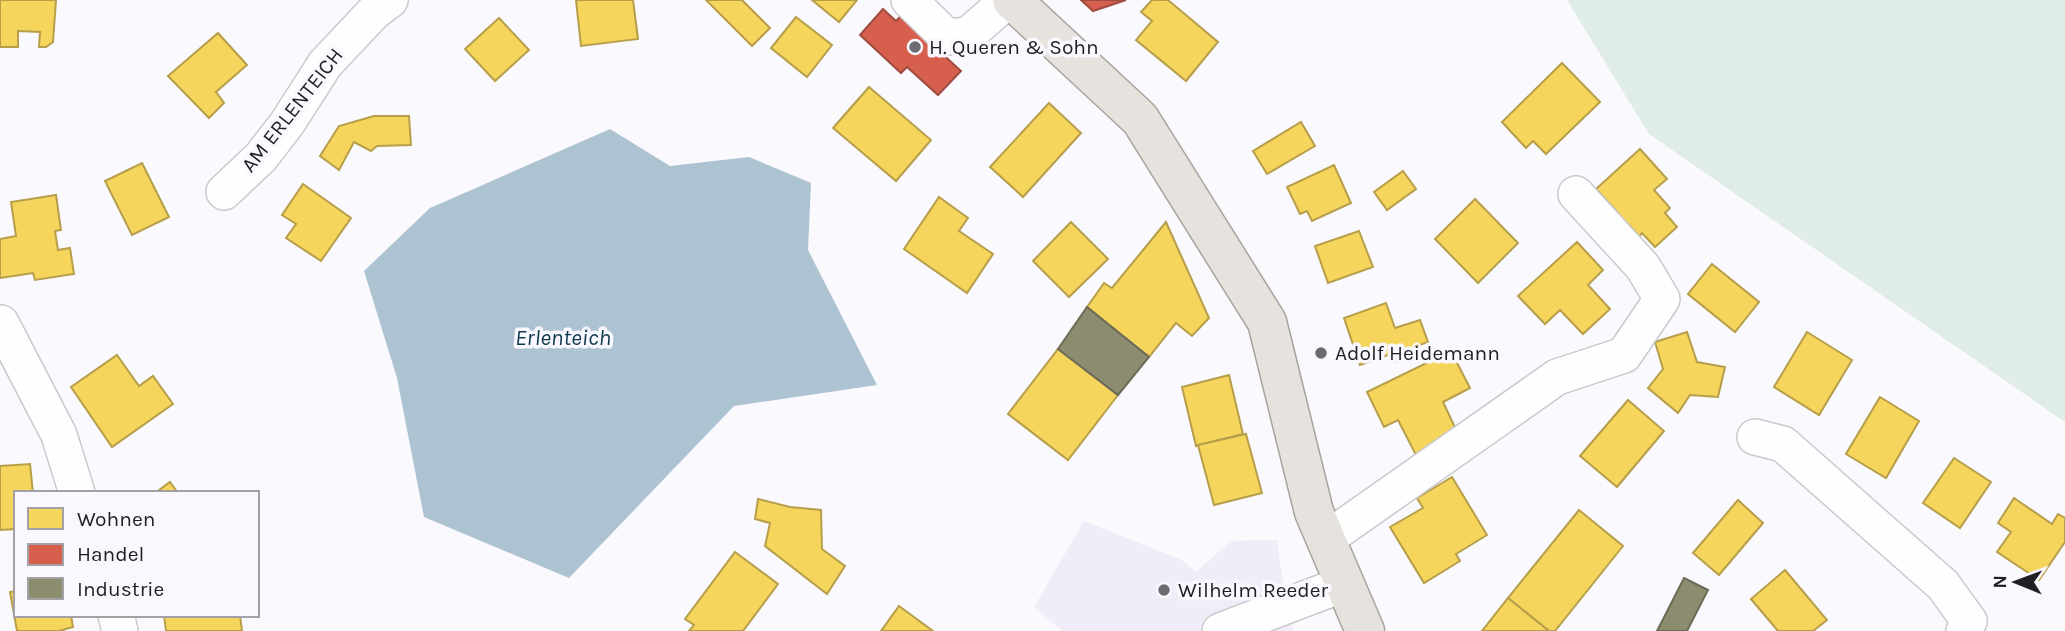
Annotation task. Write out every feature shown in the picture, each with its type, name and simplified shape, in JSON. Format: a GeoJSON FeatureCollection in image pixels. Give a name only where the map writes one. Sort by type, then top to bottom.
{"type":"FeatureCollection","features":[{"type":"Feature","properties":{"kind":"main road"},"geometry":{"type":"LineString","coordinates":[[1010,0],[1140,118],[1267,322],[1314,512],[1365,631]]}},
{"type":"Feature","properties":{"kind":"street","name":"AM ERLENTEICH"},"geometry":{"type":"LineString","coordinates":[[225,192],[261,158],[325,64],[374,12],[390,0]]}},
{"type":"Feature","properties":{"kind":"street"},"geometry":{"type":"LineString","coordinates":[[909,0],[947,37],[968,35],[1010,0]]}},
{"type":"Feature","properties":{"kind":"street"},"geometry":{"type":"LineString","coordinates":[[1325,540],[1557,377],[1624,355],[1662,299],[1643,267],[1576,194]]}},
{"type":"Feature","properties":{"kind":"street"},"geometry":{"type":"LineString","coordinates":[[1,323],[59,435],[76,491]]}},
{"type":"Feature","properties":{"kind":"street"},"geometry":{"type":"LineString","coordinates":[[1755,436],[1783,444],[1943,586],[1969,621],[1964,631]]}},
{"type":"Feature","properties":{"kind":"street"},"geometry":{"type":"LineString","coordinates":[[1220,631],[1344,584]]}},
{"type":"Feature","properties":{"kind":"shaded area"},"geometry":{"type":"Polygon","coordinates":[[[1567,0],[2065,0],[2065,422],[1649,134],[1567,0]]]}},
{"type":"Feature","properties":{"kind":"shaded area","name":"Wilhelm Reeder"},"geometry":{"type":"Polygon","coordinates":[[[1084,521],[1182,560],[1196,572],[1231,541],[1277,540],[1287,611],[1294,631],[1062,631],[1034,607],[1084,521]]]}},
{"type":"Feature","properties":{"kind":"water","name":"Erlenteich"},"geometry":{"type":"Polygon","coordinates":[[[610,129],[670,166],[749,157],[811,183],[808,250],[877,385],[734,406],[569,578],[424,517],[397,378],[364,271],[430,208],[610,129]]]}},
{"type":"Feature","properties":{"kind":"building: Wohnen"},"geometry":{"type":"Polygon","coordinates":[[[0,0],[56,0],[53,42],[46,47],[39,47],[40,32],[18,31],[18,47],[0,47],[0,0]]]}},
{"type":"Feature","properties":{"kind":"building: Wohnen"},"geometry":{"type":"Polygon","coordinates":[[[576,0],[633,0],[638,39],[581,46],[576,0]]]}},
{"type":"Feature","properties":{"kind":"building: Wohnen"},"geometry":{"type":"Polygon","coordinates":[[[706,0],[742,0],[770,28],[752,46],[706,0]]]}},
{"type":"Feature","properties":{"kind":"building: Wohnen"},"geometry":{"type":"Polygon","coordinates":[[[812,0],[857,0],[839,22],[812,0]]]}},
{"type":"Feature","properties":{"kind":"building: Wohnen"},"geometry":{"type":"Polygon","coordinates":[[[1152,0],[1168,0],[1218,42],[1186,81],[1136,40],[1152,21],[1141,12],[1152,0]]]}},
{"type":"Feature","properties":{"kind":"building: Wohnen"},"geometry":{"type":"Polygon","coordinates":[[[796,17],[832,45],[807,77],[771,48],[796,17]]]}},
{"type":"Feature","properties":{"kind":"building: Wohnen"},"geometry":{"type":"Polygon","coordinates":[[[499,18],[529,50],[495,81],[465,49],[499,18]]]}},
{"type":"Feature","properties":{"kind":"building: Wohnen"},"geometry":{"type":"Polygon","coordinates":[[[218,33],[247,65],[216,92],[224,103],[209,118],[168,76],[218,33]]]}},
{"type":"Feature","properties":{"kind":"building: Wohnen"},"geometry":{"type":"Polygon","coordinates":[[[1562,63],[1600,102],[1546,154],[1533,141],[1526,148],[1502,122],[1562,63]]]}},
{"type":"Feature","properties":{"kind":"building: Wohnen"},"geometry":{"type":"Polygon","coordinates":[[[869,87],[931,140],[896,181],[833,128],[869,87]]]}},
{"type":"Feature","properties":{"kind":"building: Wohnen"},"geometry":{"type":"Polygon","coordinates":[[[1049,103],[1081,133],[1023,197],[990,167],[1049,103]]]}},
{"type":"Feature","properties":{"kind":"building: Wohnen"},"geometry":{"type":"Polygon","coordinates":[[[374,116],[409,116],[411,145],[377,146],[371,151],[354,142],[339,170],[320,156],[339,126],[374,116]]]}},
{"type":"Feature","properties":{"kind":"building: Wohnen"},"geometry":{"type":"Polygon","coordinates":[[[1301,122],[1315,146],[1267,174],[1253,151],[1301,122]]]}},
{"type":"Feature","properties":{"kind":"building: Wohnen"},"geometry":{"type":"Polygon","coordinates":[[[1640,149],[1667,179],[1654,190],[1670,208],[1665,213],[1677,227],[1655,247],[1642,233],[1639,237],[1629,225],[1624,229],[1613,216],[1617,212],[1596,189],[1640,149]]]}},
{"type":"Feature","properties":{"kind":"building: Wohnen"},"geometry":{"type":"Polygon","coordinates":[[[142,163],[169,217],[132,235],[105,181],[142,163]]]}},
{"type":"Feature","properties":{"kind":"building: Wohnen"},"geometry":{"type":"Polygon","coordinates":[[[1334,165],[1351,203],[1312,221],[1307,211],[1300,214],[1287,187],[1334,165]]]}},
{"type":"Feature","properties":{"kind":"building: Wohnen"},"geometry":{"type":"Polygon","coordinates":[[[1403,171],[1416,189],[1387,210],[1374,192],[1403,171]]]}},
{"type":"Feature","properties":{"kind":"building: Wohnen"},"geometry":{"type":"Polygon","coordinates":[[[303,184],[351,218],[321,261],[286,238],[296,224],[282,215],[303,184]]]}},
{"type":"Feature","properties":{"kind":"building: Wohnen"},"geometry":{"type":"Polygon","coordinates":[[[56,195],[61,230],[55,231],[58,250],[70,248],[74,274],[35,280],[33,273],[0,278],[0,239],[16,236],[11,202],[56,195]]]}},
{"type":"Feature","properties":{"kind":"building: Wohnen"},"geometry":{"type":"Polygon","coordinates":[[[939,197],[968,218],[959,231],[993,254],[967,293],[904,249],[939,197]]]}},
{"type":"Feature","properties":{"kind":"building: Wohnen"},"geometry":{"type":"Polygon","coordinates":[[[1475,199],[1518,243],[1478,283],[1435,239],[1475,199]]]}},
{"type":"Feature","properties":{"kind":"building: Wohnen"},"geometry":{"type":"Polygon","coordinates":[[[1071,222],[1108,259],[1069,297],[1033,261],[1071,222]]]}},
{"type":"Feature","properties":{"kind":"building: Wohnen"},"geometry":{"type":"Polygon","coordinates":[[[1166,222],[1209,318],[1192,336],[1176,323],[1149,357],[1087,307],[1104,283],[1112,288],[1166,222]]]}},
{"type":"Feature","properties":{"kind":"building: Wohnen"},"geometry":{"type":"Polygon","coordinates":[[[1359,231],[1373,267],[1328,283],[1315,246],[1359,231]]]}},
{"type":"Feature","properties":{"kind":"building: Wohnen"},"geometry":{"type":"Polygon","coordinates":[[[1577,242],[1603,270],[1588,285],[1610,309],[1583,334],[1560,310],[1545,324],[1518,296],[1577,242]]]}},
{"type":"Feature","properties":{"kind":"building: Wohnen"},"geometry":{"type":"Polygon","coordinates":[[[1712,264],[1759,302],[1735,332],[1688,294],[1712,264]]]}},
{"type":"Feature","properties":{"kind":"building: Wohnen"},"geometry":{"type":"Polygon","coordinates":[[[1386,303],[1395,328],[1420,320],[1428,342],[1414,347],[1416,355],[1394,362],[1391,354],[1360,365],[1344,318],[1386,303]]]}},
{"type":"Feature","properties":{"kind":"building: Wohnen"},"geometry":{"type":"Polygon","coordinates":[[[1687,332],[1697,362],[1725,367],[1718,397],[1690,395],[1678,413],[1648,388],[1663,369],[1655,342],[1687,332]]]}},
{"type":"Feature","properties":{"kind":"building: Wohnen"},"geometry":{"type":"Polygon","coordinates":[[[1807,332],[1852,360],[1819,415],[1774,387],[1807,332]]]}},
{"type":"Feature","properties":{"kind":"building: Wohnen"},"geometry":{"type":"Polygon","coordinates":[[[1058,349],[1118,395],[1068,460],[1008,414],[1058,349]]]}},
{"type":"Feature","properties":{"kind":"building: Wohnen"},"geometry":{"type":"Polygon","coordinates":[[[1451,351],[1470,388],[1443,402],[1460,438],[1418,459],[1398,420],[1384,427],[1367,392],[1451,351]]]}},
{"type":"Feature","properties":{"kind":"building: Wohnen"},"geometry":{"type":"Polygon","coordinates":[[[117,355],[139,386],[153,376],[173,404],[112,447],[71,387],[117,355]]]}},
{"type":"Feature","properties":{"kind":"building: Wohnen"},"geometry":{"type":"Polygon","coordinates":[[[1229,375],[1243,434],[1196,446],[1182,387],[1229,375]]]}},
{"type":"Feature","properties":{"kind":"building: Wohnen"},"geometry":{"type":"Polygon","coordinates":[[[1880,397],[1919,421],[1886,478],[1846,454],[1880,397]]]}},
{"type":"Feature","properties":{"kind":"building: Wohnen"},"geometry":{"type":"Polygon","coordinates":[[[1628,400],[1664,431],[1617,487],[1580,456],[1628,400]]]}},
{"type":"Feature","properties":{"kind":"building: Wohnen"},"geometry":{"type":"Polygon","coordinates":[[[1246,434],[1262,493],[1214,505],[1198,445],[1246,434]]]}},
{"type":"Feature","properties":{"kind":"building: Wohnen"},"geometry":{"type":"Polygon","coordinates":[[[1954,458],[1991,482],[1960,528],[1923,503],[1954,458]]]}},
{"type":"Feature","properties":{"kind":"building: Wohnen"},"geometry":{"type":"Polygon","coordinates":[[[30,464],[33,491],[14,491],[14,529],[0,530],[0,466],[30,464]]]}},
{"type":"Feature","properties":{"kind":"building: Wohnen"},"geometry":{"type":"Polygon","coordinates":[[[1452,477],[1487,535],[1456,554],[1460,561],[1424,583],[1390,527],[1423,508],[1417,498],[1452,477]]]}},
{"type":"Feature","properties":{"kind":"building: Wohnen"},"geometry":{"type":"Polygon","coordinates":[[[170,482],[177,491],[158,491],[170,482]]]}},
{"type":"Feature","properties":{"kind":"building: Wohnen"},"geometry":{"type":"Polygon","coordinates":[[[2014,498],[2052,524],[2058,514],[2065,518],[2065,542],[2039,580],[1997,552],[2011,532],[1998,523],[2014,498]]]}},
{"type":"Feature","properties":{"kind":"building: Wohnen"},"geometry":{"type":"Polygon","coordinates":[[[758,499],[790,507],[821,510],[822,549],[845,566],[827,594],[765,546],[770,523],[755,519],[758,499]]]}},
{"type":"Feature","properties":{"kind":"building: Wohnen"},"geometry":{"type":"Polygon","coordinates":[[[1738,500],[1763,523],[1719,575],[1693,553],[1738,500]]]}},
{"type":"Feature","properties":{"kind":"building: Wohnen"},"geometry":{"type":"Polygon","coordinates":[[[1579,510],[1623,546],[1555,631],[1549,631],[1508,598],[1579,510]]]}},
{"type":"Feature","properties":{"kind":"building: Wohnen"},"geometry":{"type":"Polygon","coordinates":[[[735,552],[778,584],[743,631],[689,631],[694,625],[685,619],[735,552]]]}},
{"type":"Feature","properties":{"kind":"building: Wohnen"},"geometry":{"type":"Polygon","coordinates":[[[1785,570],[1827,620],[1813,631],[1778,631],[1751,599],[1785,570]]]}},
{"type":"Feature","properties":{"kind":"building: Wohnen"},"geometry":{"type":"Polygon","coordinates":[[[14,591],[14,614],[10,592],[14,591]]]}},
{"type":"Feature","properties":{"kind":"building: Wohnen"},"geometry":{"type":"Polygon","coordinates":[[[1508,598],[1549,631],[1482,631],[1508,598]]]}},
{"type":"Feature","properties":{"kind":"building: Wohnen"},"geometry":{"type":"Polygon","coordinates":[[[899,606],[933,631],[881,631],[899,606]]]}},
{"type":"Feature","properties":{"kind":"building: Wohnen"},"geometry":{"type":"Polygon","coordinates":[[[14,617],[71,617],[73,627],[59,631],[17,631],[14,617]]]}},
{"type":"Feature","properties":{"kind":"building: Wohnen"},"geometry":{"type":"Polygon","coordinates":[[[164,617],[240,617],[242,631],[166,631],[164,617]]]}},
{"type":"Feature","properties":{"kind":"building: Handel"},"geometry":{"type":"Polygon","coordinates":[[[1081,0],[1126,0],[1093,11],[1081,0]]]}},
{"type":"Feature","properties":{"kind":"building: Handel"},"geometry":{"type":"Polygon","coordinates":[[[883,9],[896,21],[901,16],[961,71],[938,95],[907,67],[901,73],[860,35],[883,9]]]}},
{"type":"Feature","properties":{"kind":"building: Industrie"},"geometry":{"type":"Polygon","coordinates":[[[1087,307],[1149,357],[1118,395],[1058,349],[1087,307]]]}},
{"type":"Feature","properties":{"kind":"building: Industrie"},"geometry":{"type":"Polygon","coordinates":[[[1684,578],[1708,590],[1687,631],[1657,631],[1684,578]]]}},
{"type":"Feature","properties":{"kind":"place","name":"H. Queren & Sohn"},"geometry":{"type":"Point","coordinates":[915,47]}},
{"type":"Feature","properties":{"kind":"place","name":"Adolf Heidemann"},"geometry":{"type":"Point","coordinates":[1321,353]}},
{"type":"Feature","properties":{"kind":"place","name":"Wilhelm Reeder"},"geometry":{"type":"Point","coordinates":[1164,590]}}]}
